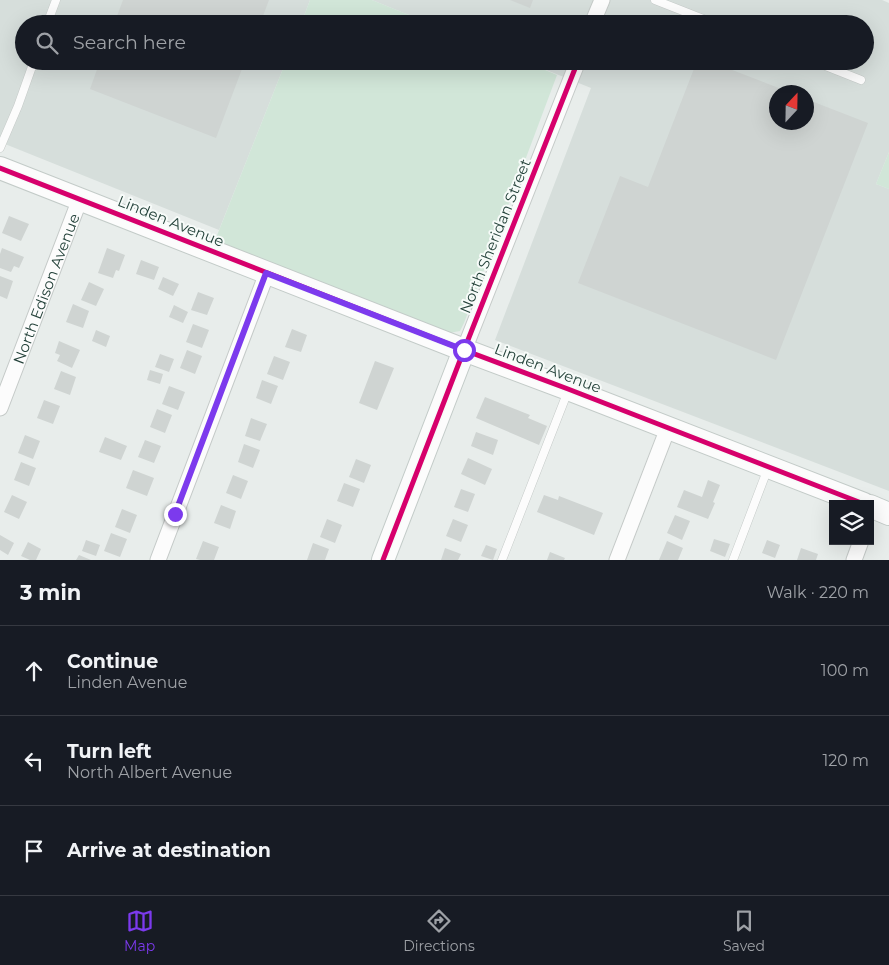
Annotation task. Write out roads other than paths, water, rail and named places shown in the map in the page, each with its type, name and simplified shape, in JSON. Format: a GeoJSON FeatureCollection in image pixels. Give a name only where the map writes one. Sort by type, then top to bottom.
{"type":"FeatureCollection","features":[{"type":"Feature","properties":{"kind":"street"},"geometry":{"type":"LineString","coordinates":[[596,15],[602,0]]}},
{"type":"Feature","properties":{"kind":"street","name":"North Sheridan Street"},"geometry":{"type":"LineString","coordinates":[[383,560],[574,70]]}},
{"type":"Feature","properties":{"kind":"street","name":"Linden Avenue"},"geometry":{"type":"LineString","coordinates":[[0,168],[849,500]]}},
{"type":"Feature","properties":{"kind":"street","name":"North Edison Avenue"},"geometry":{"type":"LineString","coordinates":[[0,408],[80,199]]}},
{"type":"Feature","properties":{"kind":"street"},"geometry":{"type":"LineString","coordinates":[[158,560],[266,273]]}},
{"type":"Feature","properties":{"kind":"street"},"geometry":{"type":"LineString","coordinates":[[617,560],[668,428]]}},
{"type":"Feature","properties":{"kind":"street"},"geometry":{"type":"LineString","coordinates":[[854,560],[860,545]]}},
{"type":"Feature","properties":{"kind":"lane"},"geometry":{"type":"LineString","coordinates":[[50,15],[56,0]]}},
{"type":"Feature","properties":{"kind":"lane"},"geometry":{"type":"LineString","coordinates":[[655,0],[693,15]]}},
{"type":"Feature","properties":{"kind":"lane"},"geometry":{"type":"LineString","coordinates":[[0,148],[31,70]]}},
{"type":"Feature","properties":{"kind":"lane"},"geometry":{"type":"LineString","coordinates":[[836,70],[861,80]]}},
{"type":"Feature","properties":{"kind":"lane"},"geometry":{"type":"LineString","coordinates":[[502,560],[568,389]]}},
{"type":"Feature","properties":{"kind":"lane"},"geometry":{"type":"LineString","coordinates":[[733,560],[768,467]]}}]}
